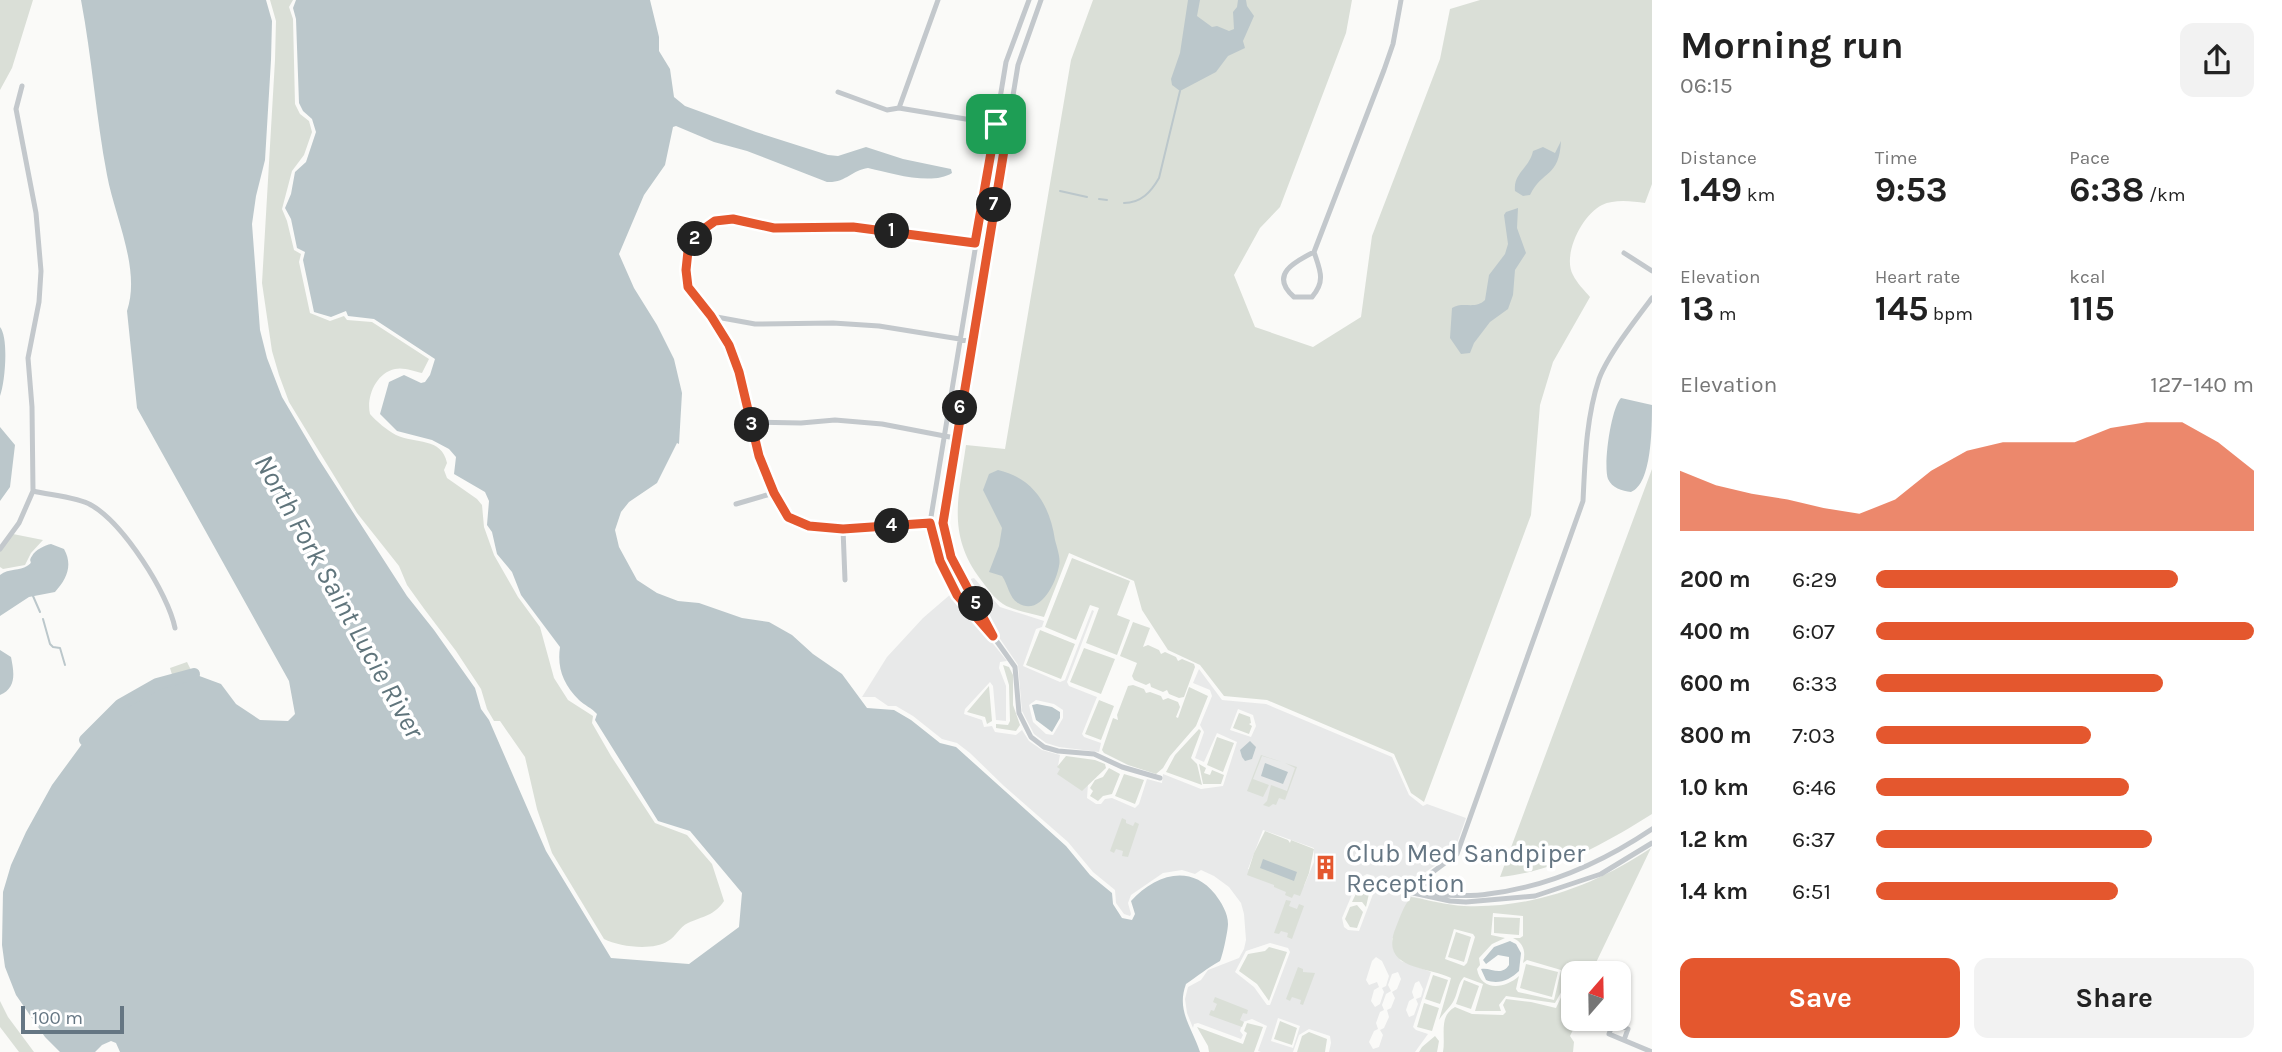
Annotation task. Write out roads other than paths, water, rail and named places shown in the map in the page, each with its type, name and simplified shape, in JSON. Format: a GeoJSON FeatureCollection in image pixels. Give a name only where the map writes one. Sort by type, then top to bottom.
{"type":"FeatureCollection","features":[{"type":"Feature","properties":{"kind":"street"},"geometry":{"type":"LineString","coordinates":[[899,108],[937,0]]}},
{"type":"Feature","properties":{"kind":"street"},"geometry":{"type":"LineString","coordinates":[[1029,0],[1006,62],[930,523],[940,561],[957,595],[993,636],[1015,667],[1019,713],[1031,737],[1044,747],[1094,754],[1122,767],[1160,778]]}},
{"type":"Feature","properties":{"kind":"street"},"geometry":{"type":"LineString","coordinates":[[993,636],[951,557],[943,523],[1018,65],[1041,0]]}},
{"type":"Feature","properties":{"kind":"street"},"geometry":{"type":"LineString","coordinates":[[1314,252],[1292,264],[1286,272],[1283,283],[1294,298],[1312,297],[1319,288],[1321,277],[1314,252],[1393,44],[1401,0]]}},
{"type":"Feature","properties":{"kind":"street"},"geometry":{"type":"LineString","coordinates":[[1022,18],[1033,22]]}},
{"type":"Feature","properties":{"kind":"street"},"geometry":{"type":"LineString","coordinates":[[0,549],[19,523],[33,491],[32,407],[28,358],[39,302],[41,271],[36,213],[16,109],[22,86]]}},
{"type":"Feature","properties":{"kind":"street"},"geometry":{"type":"LineString","coordinates":[[838,92],[887,110],[899,108],[1008,126]]}},
{"type":"Feature","properties":{"kind":"street"},"geometry":{"type":"LineString","coordinates":[[943,523],[843,529],[797,522],[788,517],[774,493],[759,456],[739,372],[729,345],[688,287],[688,251],[698,233],[715,221],[733,219],[774,228],[853,227],[987,245]]}},
{"type":"Feature","properties":{"kind":"street"},"geometry":{"type":"LineString","coordinates":[[1624,253],[1652,271]]}},
{"type":"Feature","properties":{"kind":"street"},"geometry":{"type":"LineString","coordinates":[[1401,889],[1433,872],[1457,854],[1583,501],[1585,444],[1600,378],[1630,325],[1652,298]]}},
{"type":"Feature","properties":{"kind":"street"},"geometry":{"type":"LineString","coordinates":[[711,316],[755,324],[833,323],[879,327],[972,341]]}},
{"type":"Feature","properties":{"kind":"street"},"geometry":{"type":"LineString","coordinates":[[751,422],[802,423],[835,420],[881,424],[955,438]]}},
{"type":"Feature","properties":{"kind":"street"},"geometry":{"type":"LineString","coordinates":[[33,491],[90,504],[125,534],[171,609],[175,628]]}},
{"type":"Feature","properties":{"kind":"street"},"geometry":{"type":"LineString","coordinates":[[736,504],[774,493]]}},
{"type":"Feature","properties":{"kind":"street"},"geometry":{"type":"LineString","coordinates":[[843,529],[845,580]]}},
{"type":"Feature","properties":{"kind":"street"},"geometry":{"type":"LineString","coordinates":[[1424,894],[1485,895],[1514,890],[1600,860],[1652,829]]}},
{"type":"Feature","properties":{"kind":"street"},"geometry":{"type":"LineString","coordinates":[[1376,885],[1466,902],[1535,896],[1601,874],[1652,843]]}},
{"type":"Feature","properties":{"kind":"street"},"geometry":{"type":"LineString","coordinates":[[1424,894],[1433,872]]}},
{"type":"Feature","properties":{"kind":"street"},"geometry":{"type":"LineString","coordinates":[[1626,1052],[1627,1041],[1652,1052]]}},
{"type":"Feature","properties":{"kind":"water","name":"North Fork Saint Lucie River"},"geometry":{"type":"Polygon","coordinates":[[[81,0],[266,0],[272,21],[265,160],[252,224],[260,330],[267,358],[282,397],[318,458],[407,596],[475,688],[481,709],[489,720],[546,851],[611,958],[689,964],[739,927],[742,893],[690,831],[658,821],[595,720],[597,714],[569,688],[560,669],[560,647],[521,595],[512,572],[497,554],[492,532],[487,525],[489,501],[485,492],[454,474],[456,457],[449,449],[432,440],[397,431],[380,414],[389,382],[404,375],[421,383],[425,382],[435,359],[374,319],[348,316],[346,311],[331,317],[314,312],[303,260],[305,252],[297,248],[291,219],[285,208],[295,172],[306,162],[316,132],[312,119],[299,103],[296,19],[293,8],[296,0],[650,0],[659,37],[659,51],[670,69],[674,97],[685,106],[828,155],[838,156],[866,147],[903,159],[951,169],[952,173],[944,177],[922,178],[868,168],[839,181],[827,182],[747,151],[673,127],[665,165],[644,195],[619,254],[634,288],[674,359],[682,393],[679,444],[677,443],[657,483],[629,502],[621,512],[615,530],[619,547],[637,580],[657,593],[678,601],[699,603],[742,618],[769,622],[792,635],[842,674],[867,708],[894,710],[940,743],[956,747],[1066,846],[1090,875],[1112,893],[1113,904],[1122,918],[1132,920],[1135,914],[1131,901],[1140,892],[1162,879],[1184,876],[1205,884],[1222,904],[1228,924],[1220,961],[1186,984],[1183,994],[1186,1019],[1200,1052],[120,1052],[116,1043],[111,1041],[95,1052],[60,1052],[45,1037],[16,995],[5,967],[2,945],[3,892],[11,865],[52,785],[85,740],[120,705],[166,681],[194,674],[221,684],[236,704],[260,720],[288,721],[295,714],[289,681],[137,408],[127,311],[131,278],[129,261],[107,175],[81,0]]]}},
{"type":"Feature","properties":{"kind":"water"},"geometry":{"type":"Polygon","coordinates":[[[1188,0],[1200,0],[1197,16],[1212,27],[1217,26],[1229,31],[1234,29],[1233,12],[1238,0],[1246,0],[1254,16],[1243,41],[1245,48],[1228,56],[1216,72],[1180,91],[1172,85],[1171,79],[1180,53],[1188,0]]]}},
{"type":"Feature","properties":{"kind":"water"},"geometry":{"type":"Polygon","coordinates":[[[1561,141],[1560,153],[1554,167],[1530,195],[1523,196],[1515,191],[1516,180],[1533,151],[1543,147],[1555,153],[1561,141]]]}},
{"type":"Feature","properties":{"kind":"water"},"geometry":{"type":"Polygon","coordinates":[[[1518,208],[1517,228],[1526,253],[1515,270],[1513,295],[1508,309],[1490,322],[1470,353],[1461,354],[1450,338],[1452,308],[1485,300],[1489,275],[1505,254],[1508,244],[1504,215],[1518,208]]]}},
{"type":"Feature","properties":{"kind":"water"},"geometry":{"type":"Polygon","coordinates":[[[0,327],[4,341],[5,371],[0,396],[0,327]]]}},
{"type":"Feature","properties":{"kind":"water"},"geometry":{"type":"Polygon","coordinates":[[[1621,398],[1652,405],[1647,467],[1638,487],[1631,492],[1612,485],[1607,472],[1611,424],[1621,398]]]}},
{"type":"Feature","properties":{"kind":"water"},"geometry":{"type":"Polygon","coordinates":[[[0,427],[15,445],[10,487],[0,501],[0,427]]]}},
{"type":"Feature","properties":{"kind":"water"},"geometry":{"type":"Polygon","coordinates":[[[998,470],[1011,474],[1031,487],[1044,505],[1053,528],[1059,566],[1051,589],[1033,606],[1015,601],[1002,576],[989,572],[999,546],[1002,528],[983,490],[989,474],[998,470]]]}},
{"type":"Feature","properties":{"kind":"water"},"geometry":{"type":"Polygon","coordinates":[[[51,544],[64,549],[67,555],[67,572],[59,587],[55,592],[29,597],[0,616],[0,575],[27,566],[35,552],[51,544]]]}},
{"type":"Feature","properties":{"kind":"water"},"geometry":{"type":"Polygon","coordinates":[[[0,650],[11,657],[13,674],[12,684],[0,695],[0,650]]]}},
{"type":"Feature","properties":{"kind":"water"},"geometry":{"type":"Polygon","coordinates":[[[1037,704],[1060,712],[1060,718],[1052,732],[1036,720],[1032,705],[1037,704]]]}},
{"type":"Feature","properties":{"kind":"water"},"geometry":{"type":"Polygon","coordinates":[[[1250,741],[1256,747],[1252,759],[1245,761],[1240,750],[1250,741]]]}},
{"type":"Feature","properties":{"kind":"water"},"geometry":{"type":"Polygon","coordinates":[[[1265,763],[1288,772],[1283,784],[1261,776],[1265,763]]]}},
{"type":"Feature","properties":{"kind":"water"},"geometry":{"type":"Polygon","coordinates":[[[1263,859],[1297,872],[1294,881],[1260,868],[1263,859]]]}},
{"type":"Feature","properties":{"kind":"water"},"geometry":{"type":"Polygon","coordinates":[[[1510,941],[1516,944],[1521,953],[1519,971],[1504,981],[1486,980],[1481,969],[1506,969],[1509,957],[1498,955],[1486,964],[1483,960],[1494,947],[1510,941]]]}},
{"type":"Feature","properties":{"kind":"waterway"},"geometry":{"type":"LineString","coordinates":[[1124,203],[1145,196],[1159,178],[1180,91]]}},
{"type":"Feature","properties":{"kind":"waterway"},"geometry":{"type":"LineString","coordinates":[[1060,191],[1087,197]]}},
{"type":"Feature","properties":{"kind":"waterway"},"geometry":{"type":"LineString","coordinates":[[1099,199],[1107,200]]}},
{"type":"Feature","properties":{"kind":"waterway"},"geometry":{"type":"LineString","coordinates":[[33,596],[40,612]]}},
{"type":"Feature","properties":{"kind":"waterway"},"geometry":{"type":"LineString","coordinates":[[43,619],[50,644],[60,648],[65,665]]}},
{"type":"Feature","properties":{"kind":"waterway"},"geometry":{"type":"LineString","coordinates":[[85,740],[120,705],[157,684],[194,674]]}},
{"type":"Feature","properties":{"kind":"place","name":"Club Med Sandpiper Reception"},"geometry":{"type":"Point","coordinates":[1326,868]}}]}
